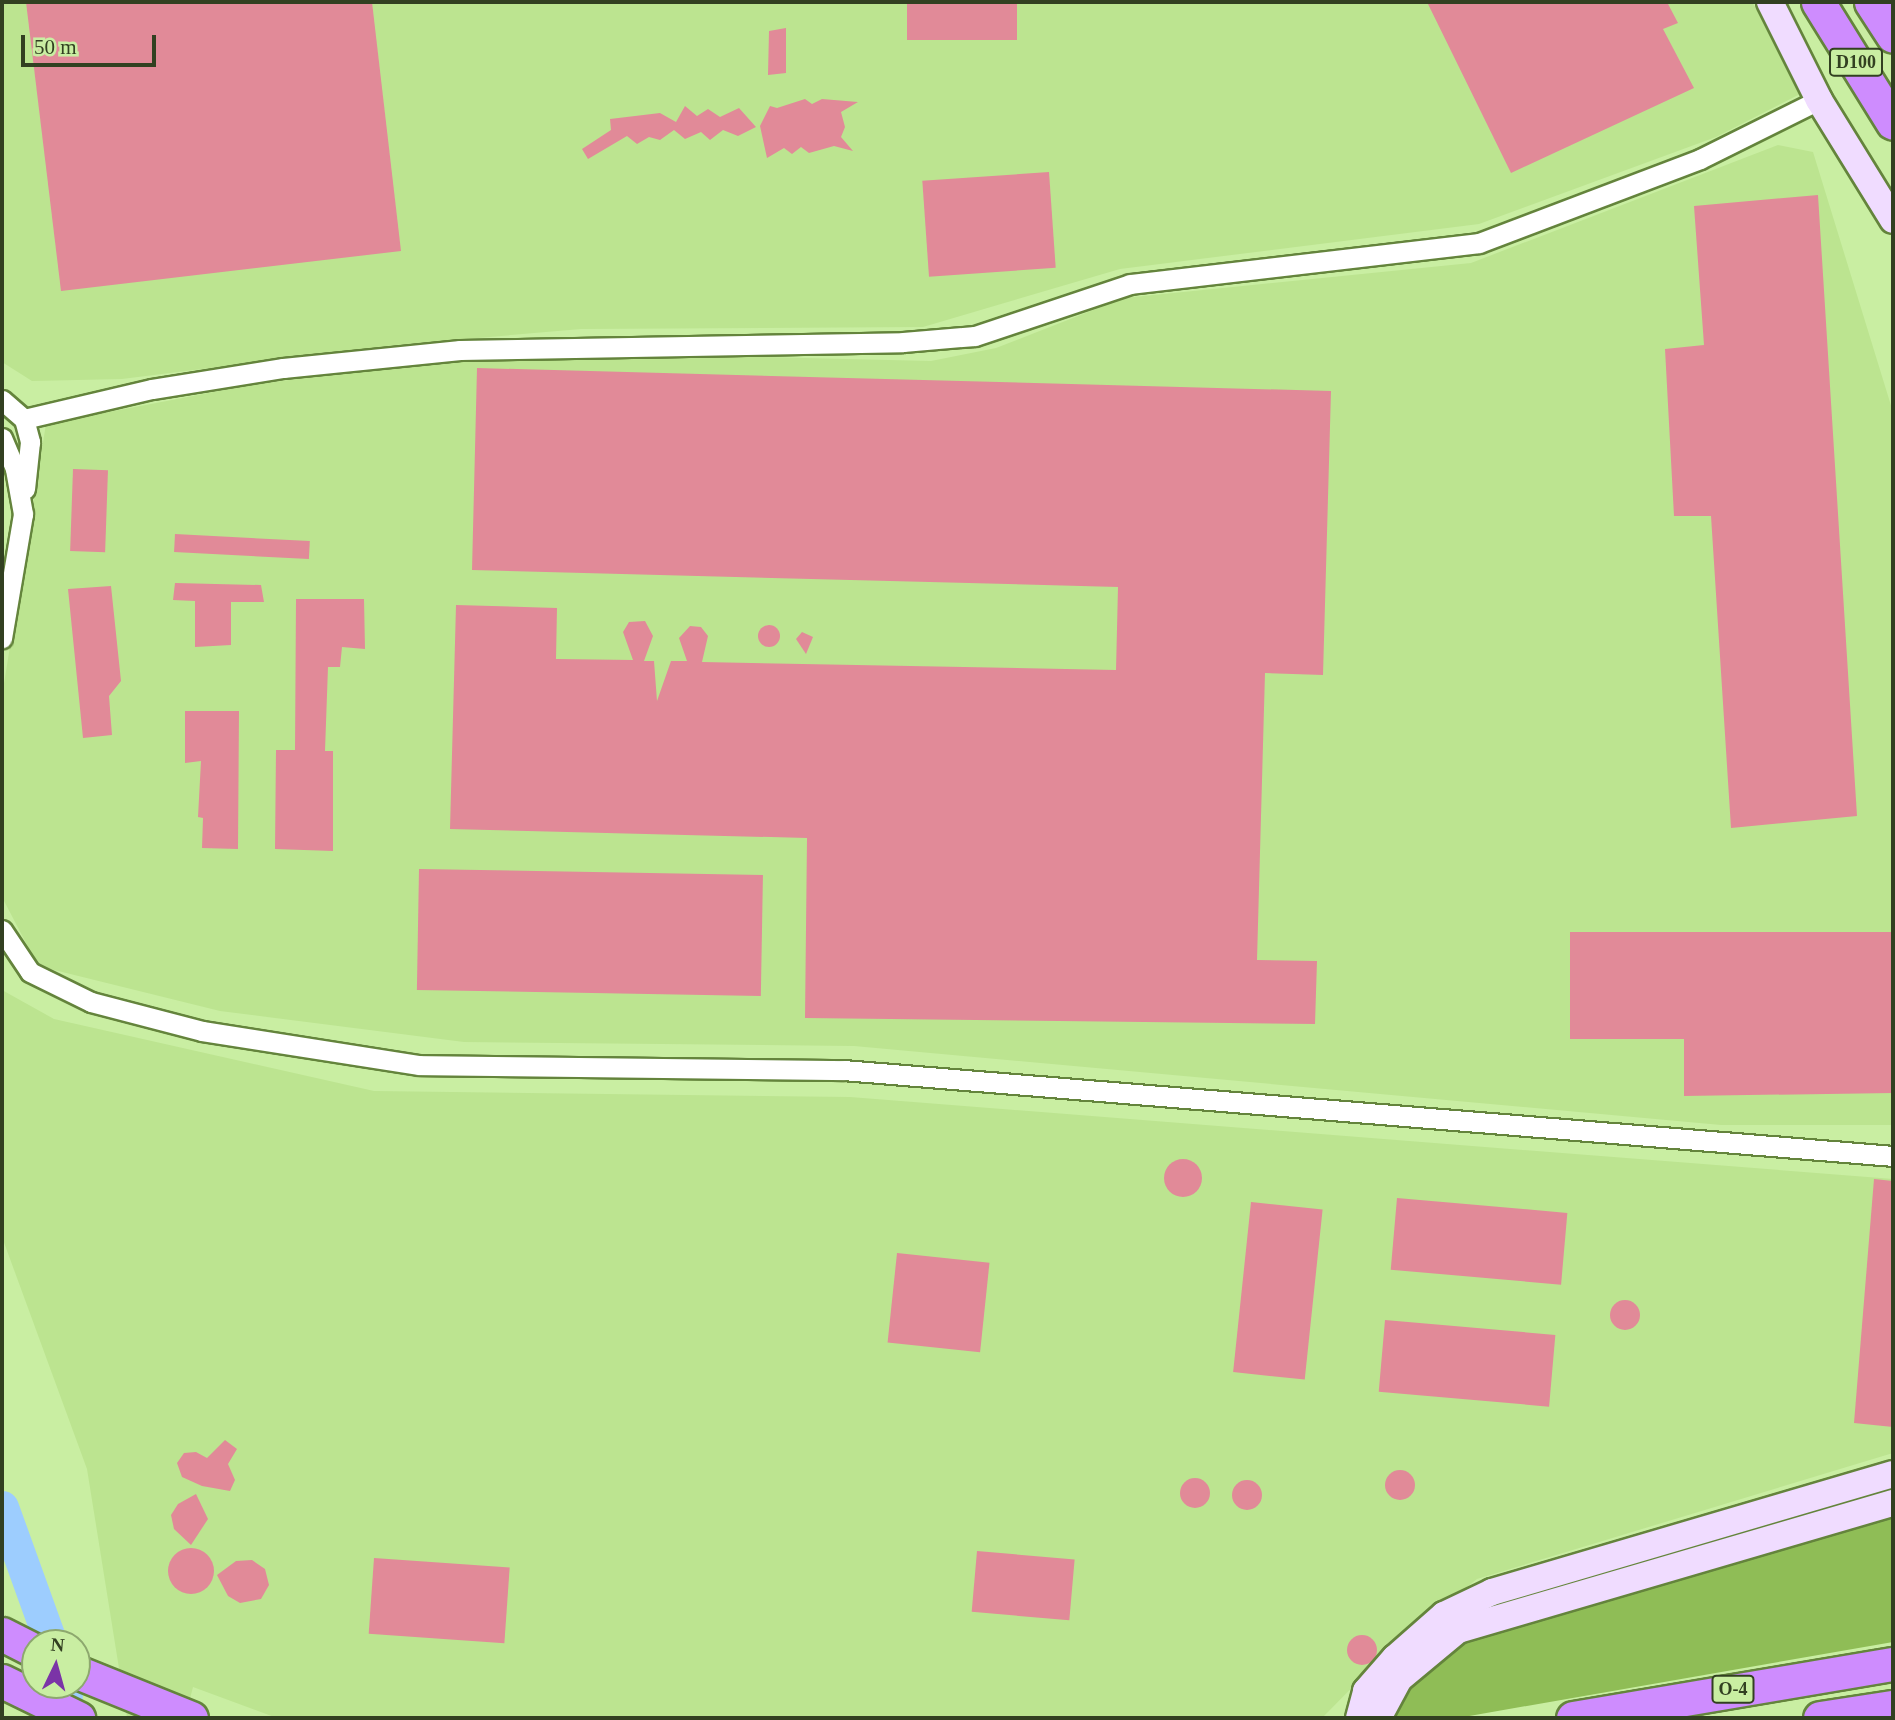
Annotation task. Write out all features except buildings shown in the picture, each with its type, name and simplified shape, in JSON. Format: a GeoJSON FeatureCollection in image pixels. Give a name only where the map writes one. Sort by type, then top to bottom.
{"type":"FeatureCollection","features":[{"type":"Feature","properties":{"kind":"highway","name":"D100"},"geometry":{"type":"LineString","coordinates":[[1818,2],[1893,123]]}},
{"type":"Feature","properties":{"kind":"highway","name":"D100"},"geometry":{"type":"LineString","coordinates":[[1871,2],[1893,36]]}},
{"type":"Feature","properties":{"kind":"highway"},"geometry":{"type":"LineString","coordinates":[[2,1634],[21,1644]]}},
{"type":"Feature","properties":{"kind":"highway","name":"O-4"},"geometry":{"type":"LineString","coordinates":[[1573,1718],[1893,1664]]}},
{"type":"Feature","properties":{"kind":"highway"},"geometry":{"type":"LineString","coordinates":[[91,1678],[191,1718]]}},
{"type":"Feature","properties":{"kind":"highway"},"geometry":{"type":"LineString","coordinates":[[2,1681],[78,1718]]}},
{"type":"Feature","properties":{"kind":"highway"},"geometry":{"type":"LineString","coordinates":[[1820,1718],[1893,1707]]}},
{"type":"Feature","properties":{"kind":"main road"},"geometry":{"type":"LineString","coordinates":[[1770,2],[1819,100],[1893,220]]}},
{"type":"Feature","properties":{"kind":"main road"},"geometry":{"type":"LineString","coordinates":[[1359,1718],[1366,1691],[1395,1658],[1444,1615],[1492,1592],[1893,1474]]}},
{"type":"Feature","properties":{"kind":"main road"},"geometry":{"type":"LineString","coordinates":[[1378,1718],[1399,1679],[1458,1630],[1893,1503]]}},
{"type":"Feature","properties":{"kind":"street"},"geometry":{"type":"LineString","coordinates":[[24,419],[152,389],[283,368],[460,350],[903,342],[975,336],[1130,284],[1479,243],[1700,159],[1819,100]]}},
{"type":"Feature","properties":{"kind":"street"},"geometry":{"type":"LineString","coordinates":[[2,400],[24,419],[30,442],[23,514],[2,638]]}},
{"type":"Feature","properties":{"kind":"street"},"geometry":{"type":"LineString","coordinates":[[2,438],[15,469],[23,514]]}},
{"type":"Feature","properties":{"kind":"street"},"geometry":{"type":"LineString","coordinates":[[2,930],[30,972],[91,1002],[202,1031],[419,1065],[843,1070],[1893,1156]]}},
{"type":"Feature","properties":{"kind":"shaded area"},"geometry":{"type":"Polygon","coordinates":[[[2,2],[1752,2],[1806,91],[1716,137],[1479,224],[1120,269],[923,327],[581,329],[396,345],[122,379],[32,381],[2,362],[2,2]]]}},
{"type":"Feature","properties":{"kind":"shaded area"},"geometry":{"type":"Polygon","coordinates":[[[1778,145],[1813,152],[1893,412],[1893,1125],[1721,1125],[854,1046],[464,1042],[220,1011],[38,966],[2,897],[2,696],[46,424],[240,387],[431,360],[673,355],[931,361],[996,348],[1124,298],[1471,263],[1778,145]]]}},
{"type":"Feature","properties":{"kind":"shaded area"},"geometry":{"type":"Polygon","coordinates":[[[2,990],[54,1019],[374,1091],[850,1097],[1893,1179],[1893,1453],[1477,1579],[1397,1642],[1322,1718],[277,1718],[193,1687],[185,1718],[127,1718],[87,1469],[2,1237],[2,990]]]}},
{"type":"Feature","properties":{"kind":"shaded area"},"geometry":{"type":"Polygon","coordinates":[[[1893,1514],[1893,1642],[1458,1718],[1389,1718],[1403,1694],[1463,1642],[1893,1514]]]}},
{"type":"Feature","properties":{"kind":"waterway"},"geometry":{"type":"LineString","coordinates":[[2,1507],[46,1629]]}},
{"type":"Feature","properties":{"kind":"waterway"},"geometry":{"type":"LineString","coordinates":[[65,1718],[66,1699]]}}]}
